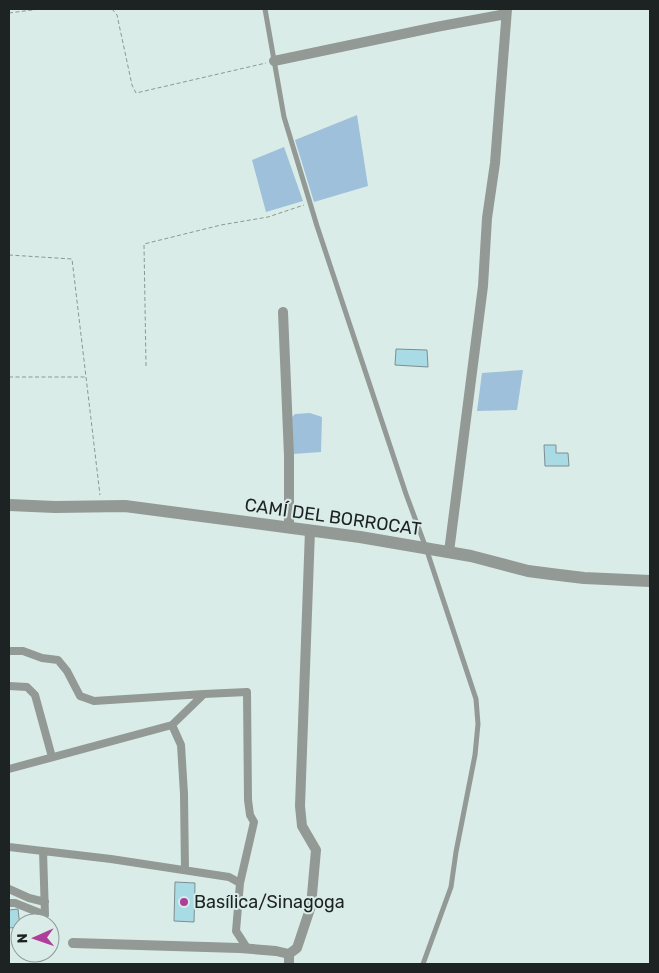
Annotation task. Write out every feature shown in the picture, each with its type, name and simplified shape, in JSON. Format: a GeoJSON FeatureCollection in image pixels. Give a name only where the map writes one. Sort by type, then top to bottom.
{"type":"FeatureCollection","features":[{"type":"Feature","properties":{"kind":"street"},"geometry":{"type":"LineString","coordinates":[[274,61],[507,11],[495,163],[487,218],[483,286],[449,552]]}},
{"type":"Feature","properties":{"kind":"street"},"geometry":{"type":"LineString","coordinates":[[283,312],[289,456],[289,527]]}},
{"type":"Feature","properties":{"kind":"street","name":"CAMÍ DEL BORROCAT"},"geometry":{"type":"LineString","coordinates":[[9,505],[55,507],[125,506],[289,527],[426,548],[536,572],[584,578],[650,581]]}},
{"type":"Feature","properties":{"kind":"street"},"geometry":{"type":"LineString","coordinates":[[73,943],[242,948],[276,951],[289,959],[297,948],[311,906],[316,850],[302,826],[300,806],[310,530]]}},
{"type":"Feature","properties":{"kind":"street"},"geometry":{"type":"LineString","coordinates":[[9,651],[23,651],[42,658],[58,660],[80,696],[94,701],[247,692],[248,800],[250,815],[254,822],[240,882],[236,931],[242,948]]}},
{"type":"Feature","properties":{"kind":"street"},"geometry":{"type":"LineString","coordinates":[[9,686],[27,687],[35,696],[52,757]]}},
{"type":"Feature","properties":{"kind":"street"},"geometry":{"type":"LineString","coordinates":[[9,769],[172,725],[204,694]]}},
{"type":"Feature","properties":{"kind":"street"},"geometry":{"type":"LineString","coordinates":[[172,725],[181,745],[185,870]]}},
{"type":"Feature","properties":{"kind":"street"},"geometry":{"type":"LineString","coordinates":[[9,847],[185,870],[229,877],[240,882]]}},
{"type":"Feature","properties":{"kind":"street"},"geometry":{"type":"LineString","coordinates":[[9,903],[15,903],[46,914],[43,851]]}},
{"type":"Feature","properties":{"kind":"street"},"geometry":{"type":"LineString","coordinates":[[9,890],[45,902]]}},
{"type":"Feature","properties":{"kind":"lane"},"geometry":{"type":"LineString","coordinates":[[265,9],[284,117],[310,203],[406,494],[465,660],[476,699],[478,724],[475,755],[451,887],[423,964]]}},
{"type":"Feature","properties":{"kind":"path"},"geometry":{"type":"LineString","coordinates":[[9,13],[40,9]]}},
{"type":"Feature","properties":{"kind":"path"},"geometry":{"type":"LineString","coordinates":[[112,9],[117,15],[132,85],[136,93],[274,61]]}},
{"type":"Feature","properties":{"kind":"path"},"geometry":{"type":"LineString","coordinates":[[146,366],[144,244],[221,225],[268,217],[310,203]]}},
{"type":"Feature","properties":{"kind":"path"},"geometry":{"type":"LineString","coordinates":[[9,255],[72,259],[101,506]]}},
{"type":"Feature","properties":{"kind":"path"},"geometry":{"type":"LineString","coordinates":[[9,377],[86,377]]}},
{"type":"Feature","properties":{"kind":"water"},"geometry":{"type":"Polygon","coordinates":[[[357,115],[368,186],[314,202],[295,140],[357,115]]]}},
{"type":"Feature","properties":{"kind":"water"},"geometry":{"type":"Polygon","coordinates":[[[284,147],[303,201],[266,212],[252,160],[284,147]]]}},
{"type":"Feature","properties":{"kind":"water"},"geometry":{"type":"Polygon","coordinates":[[[523,370],[517,410],[477,411],[482,373],[523,370]]]}},
{"type":"Feature","properties":{"kind":"water"},"geometry":{"type":"Polygon","coordinates":[[[310,413],[322,417],[321,452],[293,454],[292,417],[295,414],[310,413]]]}},
{"type":"Feature","properties":{"kind":"building"},"geometry":{"type":"Polygon","coordinates":[[[396,349],[427,350],[428,367],[395,365],[396,349]]]}},
{"type":"Feature","properties":{"kind":"building"},"geometry":{"type":"Polygon","coordinates":[[[544,445],[556,445],[556,453],[568,453],[569,466],[545,466],[544,445]]]}},
{"type":"Feature","properties":{"kind":"building","name":"Basílica/Sinagoga"},"geometry":{"type":"Polygon","coordinates":[[[175,882],[195,883],[194,922],[174,921],[175,882]]]}},
{"type":"Feature","properties":{"kind":"building"},"geometry":{"type":"Polygon","coordinates":[[[18,909],[18,913],[10,913],[9,928],[9,910],[18,909]]]}},
{"type":"Feature","properties":{"kind":"place","name":"Basílica/Sinagoga"},"geometry":{"type":"Point","coordinates":[184,902]}}]}
